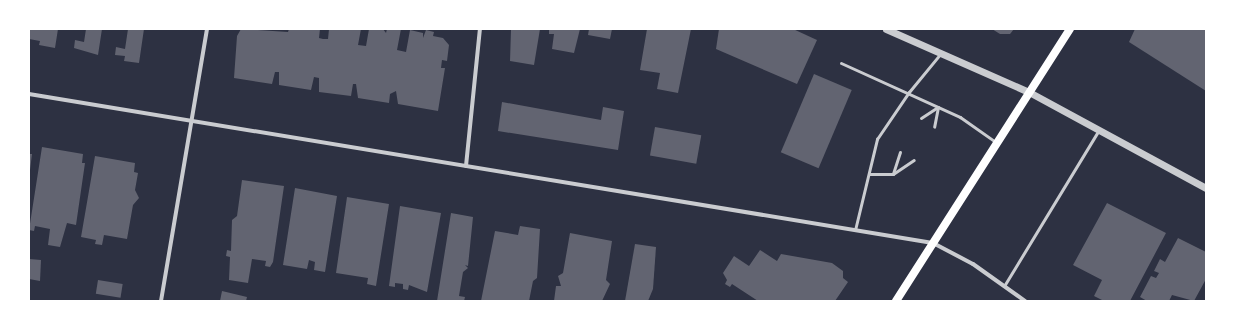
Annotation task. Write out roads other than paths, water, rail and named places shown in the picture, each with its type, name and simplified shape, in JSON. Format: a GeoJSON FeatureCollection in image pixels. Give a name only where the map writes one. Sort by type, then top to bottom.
{"type":"FeatureCollection","features":[{"type":"Feature","properties":{"kind":"main road"},"geometry":{"type":"LineString","coordinates":[[896,301],[1070,29]]}},
{"type":"Feature","properties":{"kind":"street"},"geometry":{"type":"LineString","coordinates":[[161,301],[207,29]]}},
{"type":"Feature","properties":{"kind":"street"},"geometry":{"type":"LineString","coordinates":[[466,166],[480,29]]}},
{"type":"Feature","properties":{"kind":"street"},"geometry":{"type":"LineString","coordinates":[[886,29],[1029,92],[1206,188]]}},
{"type":"Feature","properties":{"kind":"street"},"geometry":{"type":"LineString","coordinates":[[29,94],[933,243],[973,264],[1025,301]]}},
{"type":"Feature","properties":{"kind":"lane"},"geometry":{"type":"LineString","coordinates":[[855,230],[877,139],[908,92],[941,53]]}},
{"type":"Feature","properties":{"kind":"lane"},"geometry":{"type":"LineString","coordinates":[[842,63],[938,107],[997,143]]}},
{"type":"Feature","properties":{"kind":"lane"},"geometry":{"type":"LineString","coordinates":[[921,118],[938,107]]}},
{"type":"Feature","properties":{"kind":"lane"},"geometry":{"type":"LineString","coordinates":[[934,127],[938,107]]}},
{"type":"Feature","properties":{"kind":"lane"},"geometry":{"type":"LineString","coordinates":[[1004,286],[1099,130]]}},
{"type":"Feature","properties":{"kind":"lane"},"geometry":{"type":"LineString","coordinates":[[893,174],[900,152]]}},
{"type":"Feature","properties":{"kind":"lane"},"geometry":{"type":"LineString","coordinates":[[869,174],[893,174],[914,160]]}}]}
